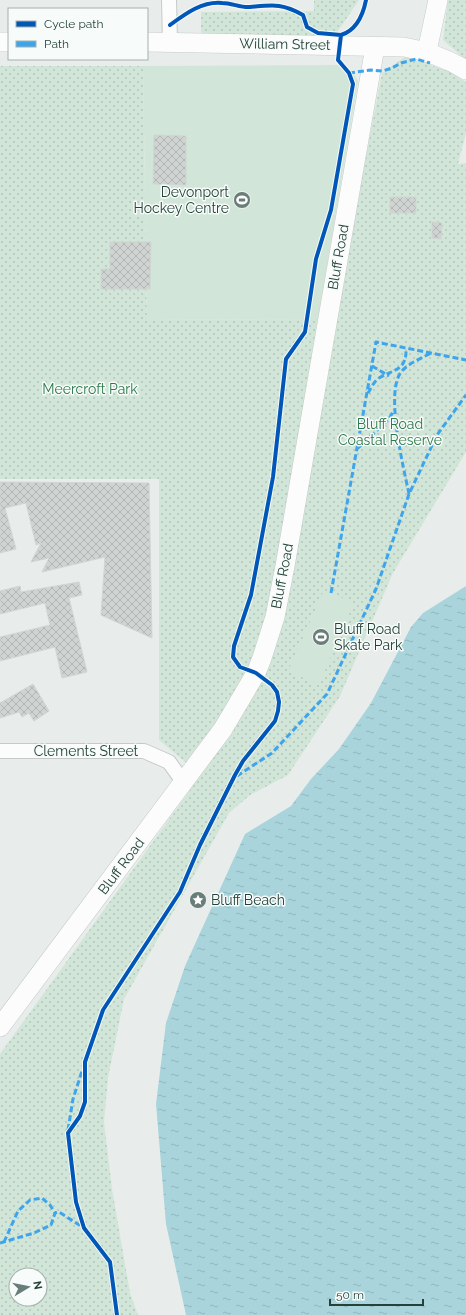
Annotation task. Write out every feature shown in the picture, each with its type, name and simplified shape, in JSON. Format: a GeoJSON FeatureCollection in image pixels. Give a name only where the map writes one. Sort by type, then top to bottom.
{"type":"FeatureCollection","features":[{"type":"Feature","properties":{"kind":"street"},"geometry":{"type":"LineString","coordinates":[[169,0],[170,42]]}},
{"type":"Feature","properties":{"kind":"street"},"geometry":{"type":"LineString","coordinates":[[427,51],[438,0]]}},
{"type":"Feature","properties":{"kind":"street","name":"William Street"},"geometry":{"type":"LineString","coordinates":[[148,42],[404,47],[427,51],[449,60],[466,70]]}},
{"type":"Feature","properties":{"kind":"street","name":"Bluff Road"},"geometry":{"type":"LineString","coordinates":[[0,1027],[184,783],[222,729],[256,673],[275,616],[375,47]]}},
{"type":"Feature","properties":{"kind":"street","name":"Clements Street"},"geometry":{"type":"LineString","coordinates":[[0,751],[144,751],[169,762],[184,783]]}},
{"type":"Feature","properties":{"kind":"green space"},"geometry":{"type":"Polygon","coordinates":[[[314,0],[359,0],[334,37],[201,35],[201,12],[314,11],[314,0]]]}},
{"type":"Feature","properties":{"kind":"green space"},"geometry":{"type":"Polygon","coordinates":[[[448,0],[466,0],[466,60],[443,40],[448,0]]]}},
{"type":"Feature","properties":{"kind":"green space","name":"Bluff Road Coastal Reserve"},"geometry":{"type":"Polygon","coordinates":[[[405,57],[449,71],[466,82],[466,133],[458,164],[466,163],[466,452],[393,573],[340,696],[288,775],[250,795],[229,813],[124,999],[108,1078],[104,1122],[112,1189],[130,1293],[138,1315],[0,1315],[0,1054],[201,775],[268,667],[382,73],[405,57]]]}},
{"type":"Feature","properties":{"kind":"green space","name":"Devonport Hockey Centre"},"geometry":{"type":"Polygon","coordinates":[[[341,65],[352,71],[358,81],[318,319],[147,320],[143,66],[341,65]]]}},
{"type":"Feature","properties":{"kind":"green space","name":"Meercroft Park"},"geometry":{"type":"Polygon","coordinates":[[[0,66],[143,66],[147,320],[318,319],[262,655],[189,765],[159,740],[159,479],[0,479],[0,66]]]}},
{"type":"Feature","properties":{"kind":"green space","name":"Bluff Road Skate Park"},"geometry":{"type":"Polygon","coordinates":[[[324,590],[354,603],[319,685],[288,671],[324,590]]]}},
{"type":"Feature","properties":{"kind":"water"},"geometry":{"type":"Polygon","coordinates":[[[466,586],[466,1315],[186,1315],[166,1224],[156,1104],[166,1023],[185,966],[245,834],[291,806],[311,779],[339,749],[371,703],[411,627],[423,613],[466,586]]]}},
{"type":"Feature","properties":{"kind":"building"},"geometry":{"type":"Polygon","coordinates":[[[154,135],[186,136],[186,185],[153,184],[154,135]]]}},
{"type":"Feature","properties":{"kind":"building"},"geometry":{"type":"Polygon","coordinates":[[[390,197],[416,197],[416,213],[390,213],[390,197]]]}},
{"type":"Feature","properties":{"kind":"building"},"geometry":{"type":"Polygon","coordinates":[[[432,222],[442,223],[441,239],[432,238],[432,222]]]}},
{"type":"Feature","properties":{"kind":"building"},"geometry":{"type":"Polygon","coordinates":[[[110,242],[151,242],[150,289],[101,289],[101,269],[110,269],[110,242]]]}},
{"type":"Feature","properties":{"kind":"building"},"geometry":{"type":"Polygon","coordinates":[[[0,482],[149,483],[152,638],[101,615],[105,557],[42,572],[49,558],[31,562],[41,543],[36,545],[26,503],[5,508],[16,549],[0,553],[0,482]]]}},
{"type":"Feature","properties":{"kind":"building"},"geometry":{"type":"Polygon","coordinates":[[[79,582],[82,595],[69,598],[87,672],[62,678],[55,647],[0,661],[0,637],[50,625],[45,603],[0,614],[0,591],[20,586],[21,592],[79,582]]]}},
{"type":"Feature","properties":{"kind":"building"},"geometry":{"type":"Polygon","coordinates":[[[33,684],[49,711],[34,721],[29,713],[22,717],[19,712],[0,718],[0,703],[33,684]]]}},
{"type":"Feature","properties":{"kind":"marked path"},"geometry":{"type":"LineString","coordinates":[[349,73],[371,70],[383,71],[401,63],[416,59],[430,63]]}},
{"type":"Feature","properties":{"kind":"marked path"},"geometry":{"type":"LineString","coordinates":[[331,593],[376,342],[466,360]]}},
{"type":"Feature","properties":{"kind":"marked path"},"geometry":{"type":"LineString","coordinates":[[368,393],[378,379],[402,365],[406,355],[406,348]]}},
{"type":"Feature","properties":{"kind":"marked path"},"geometry":{"type":"LineString","coordinates":[[409,494],[400,449],[395,412],[397,381],[405,368],[431,353]]}},
{"type":"Feature","properties":{"kind":"marked path"},"geometry":{"type":"LineString","coordinates":[[372,366],[389,376]]}},
{"type":"Feature","properties":{"kind":"marked path"},"geometry":{"type":"LineString","coordinates":[[237,776],[272,753],[327,694],[376,589],[409,494],[437,435],[466,395]]}},
{"type":"Feature","properties":{"kind":"marked path"},"geometry":{"type":"LineString","coordinates":[[357,449],[389,419],[394,410]]}},
{"type":"Feature","properties":{"kind":"marked path"},"geometry":{"type":"LineString","coordinates":[[68,1130],[73,1099],[82,1071]]}},
{"type":"Feature","properties":{"kind":"marked path"},"geometry":{"type":"LineString","coordinates":[[4,1242],[18,1211],[30,1200],[42,1198],[50,1205],[55,1213]]}},
{"type":"Feature","properties":{"kind":"marked path"},"geometry":{"type":"LineString","coordinates":[[0,1243],[34,1233],[51,1225],[55,1213],[59,1212],[84,1228]]}},
{"type":"Feature","properties":{"kind":"cycle path"},"geometry":{"type":"LineString","coordinates":[[117,1315],[110,1262],[84,1228],[76,1202],[68,1133],[80,1116],[85,1102],[85,1062],[103,1010],[180,892],[200,845],[235,775],[243,761],[275,721],[278,711],[279,702],[277,692],[272,685],[256,673],[240,667],[233,657],[234,646],[251,595],[273,477],[286,359],[305,332],[316,259],[331,210],[353,84],[349,73],[338,60],[341,35],[347,33],[355,26],[361,16],[366,0]]}},
{"type":"Feature","properties":{"kind":"cycle path"},"geometry":{"type":"LineString","coordinates":[[170,25],[201,6],[215,3],[226,3],[247,7],[277,6],[289,8],[303,15],[307,27],[318,33],[341,35]]}},
{"type":"Feature","properties":{"kind":"place","name":"Devonport Hockey Centre"},"geometry":{"type":"Point","coordinates":[242,200]}},
{"type":"Feature","properties":{"kind":"place","name":"Bluff Road Skate Park"},"geometry":{"type":"Point","coordinates":[321,637]}},
{"type":"Feature","properties":{"kind":"place","name":"Bluff Beach"},"geometry":{"type":"Point","coordinates":[198,900]}}]}
